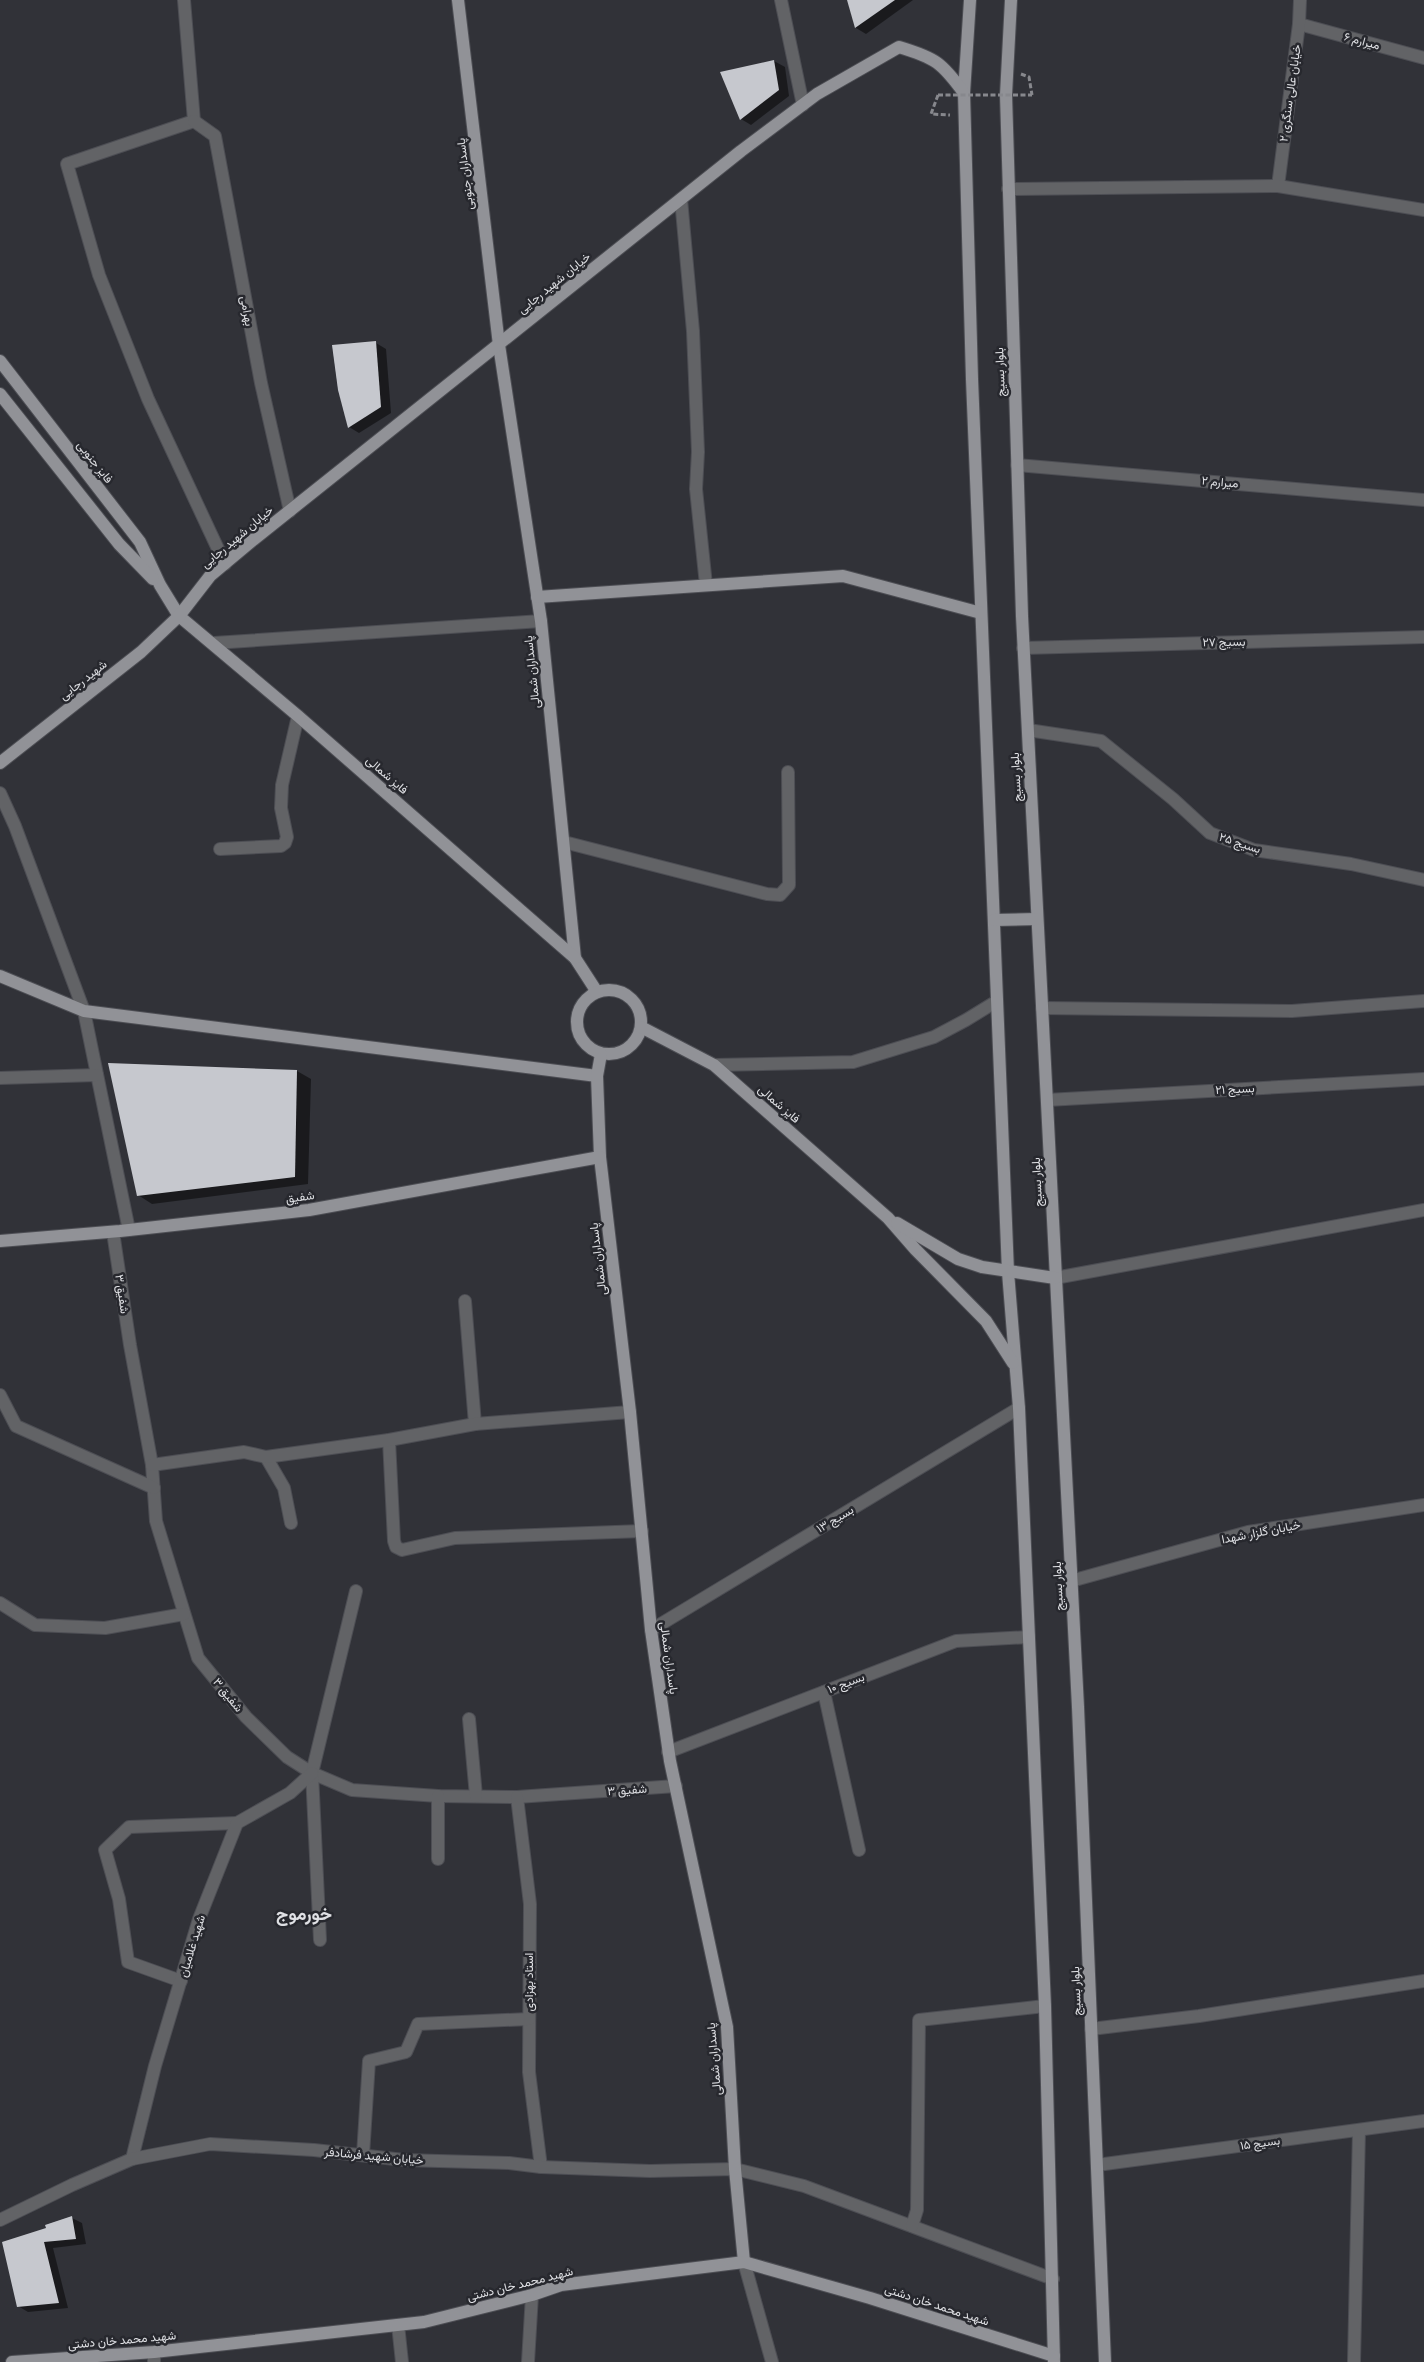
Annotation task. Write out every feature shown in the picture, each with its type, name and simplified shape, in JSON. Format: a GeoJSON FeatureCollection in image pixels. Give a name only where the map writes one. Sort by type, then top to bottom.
{"type":"FeatureCollection","features":[{"type":"Feature","properties":{"kind":"main road","name":"پاسداران جنوبی"},"geometry":{"type":"LineString","coordinates":[[458,0],[499,345]]}},
{"type":"Feature","properties":{"kind":"main road"},"geometry":{"type":"LineString","coordinates":[[970,0],[964,93],[981,613],[1008,1272],[1019,1408],[1045,2006],[1054,2359]]}},
{"type":"Feature","properties":{"kind":"main road","name":"بلوار بسیج"},"geometry":{"type":"LineString","coordinates":[[1011,0],[1006,95],[1024,648],[1071,1581],[1105,2362]]}},
{"type":"Feature","properties":{"kind":"main road","name":"خیابان شهید رجایی"},"geometry":{"type":"LineString","coordinates":[[180,616],[210,576],[681,199],[817,94],[899,47],[924,55],[945,67],[964,93]]}},
{"type":"Feature","properties":{"kind":"main road","name":"پاسداران شمالی"},"geometry":{"type":"LineString","coordinates":[[499,345],[541,620],[576,958],[597,992]]}},
{"type":"Feature","properties":{"kind":"main road","name":"فایز جنوبی"},"geometry":{"type":"LineString","coordinates":[[0,361],[140,542],[160,585],[180,616]]}},
{"type":"Feature","properties":{"kind":"main road","name":"فایز جنوبی"},"geometry":{"type":"LineString","coordinates":[[0,394],[119,544],[160,585]]}},
{"type":"Feature","properties":{"kind":"main road"},"geometry":{"type":"LineString","coordinates":[[537,597],[843,576],[981,613]]}},
{"type":"Feature","properties":{"kind":"main road","name":"فایز شمالی"},"geometry":{"type":"LineString","coordinates":[[180,616],[214,643],[576,958]]}},
{"type":"Feature","properties":{"kind":"main road","name":"شهید رجایی"},"geometry":{"type":"LineString","coordinates":[[0,763],[141,652],[180,616]]}},
{"type":"Feature","properties":{"kind":"main road"},"geometry":{"type":"LineString","coordinates":[[994,920],[1038,920]]}},
{"type":"Feature","properties":{"kind":"main road"},"geometry":{"type":"LineString","coordinates":[[0,976],[84,1011],[597,1076]]}},
{"type":"Feature","properties":{"kind":"main road"},"geometry":{"type":"LineString","coordinates":[[611,990],[624,993],[634,1002],[641,1014],[642,1027],[637,1040],[628,1049],[615,1054],[602,1054],[589,1048],[580,1037],[577,1024],[579,1011],[586,1000],[597,992],[611,990]]}},
{"type":"Feature","properties":{"kind":"main road","name":"فایز شمالی"},"geometry":{"type":"LineString","coordinates":[[642,1027],[714,1065],[888,1218],[915,1249],[986,1321],[1004,1346],[1017,1370]]}},
{"type":"Feature","properties":{"kind":"main road","name":"پاسداران شمالی"},"geometry":{"type":"LineString","coordinates":[[602,1054],[597,1076],[600,1157],[630,1412],[651,1630],[668,1752],[726,2027],[735,2169],[744,2262]]}},
{"type":"Feature","properties":{"kind":"main road","name":"شفیق"},"geometry":{"type":"LineString","coordinates":[[0,1242],[113,1232],[309,1210],[600,1157]]}},
{"type":"Feature","properties":{"kind":"main road","name":"فایز شمالی"},"geometry":{"type":"LineString","coordinates":[[888,1218],[958,1259],[982,1267],[1055,1278]]}},
{"type":"Feature","properties":{"kind":"main road","name":"شهید محمد خان دشتی"},"geometry":{"type":"LineString","coordinates":[[12,2362],[154,2357],[424,2322],[532,2295],[561,2285],[744,2262],[870,2298],[1054,2359]]}},
{"type":"Feature","properties":{"kind":"street"},"geometry":{"type":"LineString","coordinates":[[184,0],[194,121],[67,164],[99,275],[148,399],[225,564]]}},
{"type":"Feature","properties":{"kind":"street"},"geometry":{"type":"LineString","coordinates":[[781,0],[803,105]]}},
{"type":"Feature","properties":{"kind":"street","name":"خیابان عالی سنگری ۲"},"geometry":{"type":"LineString","coordinates":[[1278,186],[1299,24],[1300,0]]}},
{"type":"Feature","properties":{"kind":"street","name":"میرارم ۶"},"geometry":{"type":"LineString","coordinates":[[1299,24],[1424,58]]}},
{"type":"Feature","properties":{"kind":"street","name":"بهرامی"},"geometry":{"type":"LineString","coordinates":[[194,121],[215,136],[261,383],[290,511]]}},
{"type":"Feature","properties":{"kind":"street"},"geometry":{"type":"LineString","coordinates":[[1008,189],[1278,186],[1424,210]]}},
{"type":"Feature","properties":{"kind":"street"},"geometry":{"type":"LineString","coordinates":[[681,199],[693,331],[698,452],[696,489],[706,585]]}},
{"type":"Feature","properties":{"kind":"street","name":"میرارم ۲"},"geometry":{"type":"LineString","coordinates":[[1017,465],[1424,500]]}},
{"type":"Feature","properties":{"kind":"street"},"geometry":{"type":"LineString","coordinates":[[214,643],[541,620]]}},
{"type":"Feature","properties":{"kind":"street","name":"بسیج ۲۷"},"geometry":{"type":"LineString","coordinates":[[1024,648],[1424,637]]}},
{"type":"Feature","properties":{"kind":"street"},"geometry":{"type":"LineString","coordinates":[[220,849],[281,846],[285,843],[287,837],[281,808],[282,785],[298,716]]}},
{"type":"Feature","properties":{"kind":"street","name":"بسیج ۲۵"},"geometry":{"type":"LineString","coordinates":[[1028,730],[1100,741],[1173,799],[1210,833],[1254,850],[1351,864],[1424,880]]}},
{"type":"Feature","properties":{"kind":"street"},"geometry":{"type":"LineString","coordinates":[[564,842],[767,894],[780,895],[789,885],[788,772]]}},
{"type":"Feature","properties":{"kind":"street"},"geometry":{"type":"LineString","coordinates":[[0,793],[15,826],[84,1011],[129,1230]]}},
{"type":"Feature","properties":{"kind":"street"},"geometry":{"type":"LineString","coordinates":[[714,1065],[853,1062],[934,1037],[998,1001]]}},
{"type":"Feature","properties":{"kind":"street"},"geometry":{"type":"LineString","coordinates":[[1042,1008],[1292,1011],[1424,1001]]}},
{"type":"Feature","properties":{"kind":"street"},"geometry":{"type":"LineString","coordinates":[[0,1078],[97,1075]]}},
{"type":"Feature","properties":{"kind":"street","name":"بسیج ۲۱"},"geometry":{"type":"LineString","coordinates":[[1047,1100],[1424,1079]]}},
{"type":"Feature","properties":{"kind":"street"},"geometry":{"type":"LineString","coordinates":[[1055,1278],[1424,1210]]}},
{"type":"Feature","properties":{"kind":"street","name":"شفیق ۳"},"geometry":{"type":"LineString","coordinates":[[113,1232],[130,1345],[152,1465],[156,1521],[198,1658],[246,1717],[288,1757],[312,1773],[352,1790],[438,1796],[517,1797],[676,1786]]}},
{"type":"Feature","properties":{"kind":"street"},"geometry":{"type":"LineString","coordinates":[[465,1301],[475,1424]]}},
{"type":"Feature","properties":{"kind":"street"},"geometry":{"type":"LineString","coordinates":[[0,1395],[16,1426],[154,1488]]}},
{"type":"Feature","properties":{"kind":"street","name":"بسیج ۱۳"},"geometry":{"type":"LineString","coordinates":[[651,1630],[1019,1408]]}},
{"type":"Feature","properties":{"kind":"street"},"geometry":{"type":"LineString","coordinates":[[152,1465],[244,1452],[266,1457],[389,1440],[475,1424],[630,1412]]}},
{"type":"Feature","properties":{"kind":"street"},"geometry":{"type":"LineString","coordinates":[[389,1440],[394,1541],[396,1547],[402,1550],[455,1538],[642,1531]]}},
{"type":"Feature","properties":{"kind":"street"},"geometry":{"type":"LineString","coordinates":[[266,1457],[284,1488],[291,1523]]}},
{"type":"Feature","properties":{"kind":"street","name":"خیابان گلزار شهدا"},"geometry":{"type":"LineString","coordinates":[[1071,1581],[1248,1532],[1424,1505]]}},
{"type":"Feature","properties":{"kind":"street"},"geometry":{"type":"LineString","coordinates":[[320,1940],[312,1773],[356,1591]]}},
{"type":"Feature","properties":{"kind":"street"},"geometry":{"type":"LineString","coordinates":[[0,1603],[35,1625],[105,1628],[184,1614]]}},
{"type":"Feature","properties":{"kind":"street","name":"بسیج ۱۰"},"geometry":{"type":"LineString","coordinates":[[668,1752],[956,1642],[1029,1637]]}},
{"type":"Feature","properties":{"kind":"street"},"geometry":{"type":"LineString","coordinates":[[824,1692],[859,1850]]}},
{"type":"Feature","properties":{"kind":"street"},"geometry":{"type":"LineString","coordinates":[[469,1720],[476,1796]]}},
{"type":"Feature","properties":{"kind":"street"},"geometry":{"type":"LineString","coordinates":[[181,1981],[128,1962],[119,1899],[105,1850],[129,1826],[237,1823],[290,1793],[312,1773]]}},
{"type":"Feature","properties":{"kind":"street"},"geometry":{"type":"LineString","coordinates":[[438,1796],[438,1859]]}},
{"type":"Feature","properties":{"kind":"street","name":"استاد بهزادی"},"geometry":{"type":"LineString","coordinates":[[517,1797],[530,1904],[530,2072],[541,2167]]}},
{"type":"Feature","properties":{"kind":"street","name":"شهید غلامیان"},"geometry":{"type":"LineString","coordinates":[[132,2160],[156,2066],[202,1910],[237,1823]]}},
{"type":"Feature","properties":{"kind":"street"},"geometry":{"type":"LineString","coordinates":[[1091,2029],[1199,2016],[1424,1981]]}},
{"type":"Feature","properties":{"kind":"street"},"geometry":{"type":"LineString","coordinates":[[912,2226],[917,2210],[919,2020],[1045,2006]]}},
{"type":"Feature","properties":{"kind":"street"},"geometry":{"type":"LineString","coordinates":[[363,2155],[369,2061],[406,2052],[418,2024],[529,2019]]}},
{"type":"Feature","properties":{"kind":"street","name":"بسیج ۱۵"},"geometry":{"type":"LineString","coordinates":[[1097,2165],[1424,2121]]}},
{"type":"Feature","properties":{"kind":"street"},"geometry":{"type":"LineString","coordinates":[[1354,2362],[1359,2130]]}},
{"type":"Feature","properties":{"kind":"street","name":"خیابان شهید فرشادفر"},"geometry":{"type":"LineString","coordinates":[[0,2220],[72,2185],[132,2160],[210,2144],[541,2167],[650,2171],[735,2169],[762,2174],[804,2186],[1053,2279]]}},
{"type":"Feature","properties":{"kind":"street"},"geometry":{"type":"LineString","coordinates":[[744,2262],[772,2362]]}},
{"type":"Feature","properties":{"kind":"street"},"geometry":{"type":"LineString","coordinates":[[528,2362],[532,2295]]}},
{"type":"Feature","properties":{"kind":"street"},"geometry":{"type":"LineString","coordinates":[[398,2325],[402,2362]]}},
{"type":"Feature","properties":{"kind":"path"},"geometry":{"type":"LineString","coordinates":[[931,114],[938,95],[1032,95],[1029,77]]}},
{"type":"Feature","properties":{"kind":"building"},"geometry":{"type":"Polygon","coordinates":[[[847,0],[895,0],[855,28],[847,0]]]}},
{"type":"Feature","properties":{"kind":"building"},"geometry":{"type":"Polygon","coordinates":[[[774,60],[779,90],[740,120],[720,72],[774,60]]]}},
{"type":"Feature","properties":{"kind":"building"},"geometry":{"type":"Polygon","coordinates":[[[376,341],[381,407],[348,428],[338,390],[332,345],[376,341]]]}},
{"type":"Feature","properties":{"kind":"building"},"geometry":{"type":"Polygon","coordinates":[[[108,1063],[297,1070],[295,1177],[137,1196],[108,1063]]]}},
{"type":"Feature","properties":{"kind":"building"},"geometry":{"type":"Polygon","coordinates":[[[72,2216],[76,2239],[44,2242],[59,2303],[17,2307],[2,2242],[46,2228],[45,2225],[72,2216]]]}},
{"type":"Feature","properties":{"kind":"district","name":"خورموج"},"geometry":{"type":"Point","coordinates":[304,1914]}}]}
